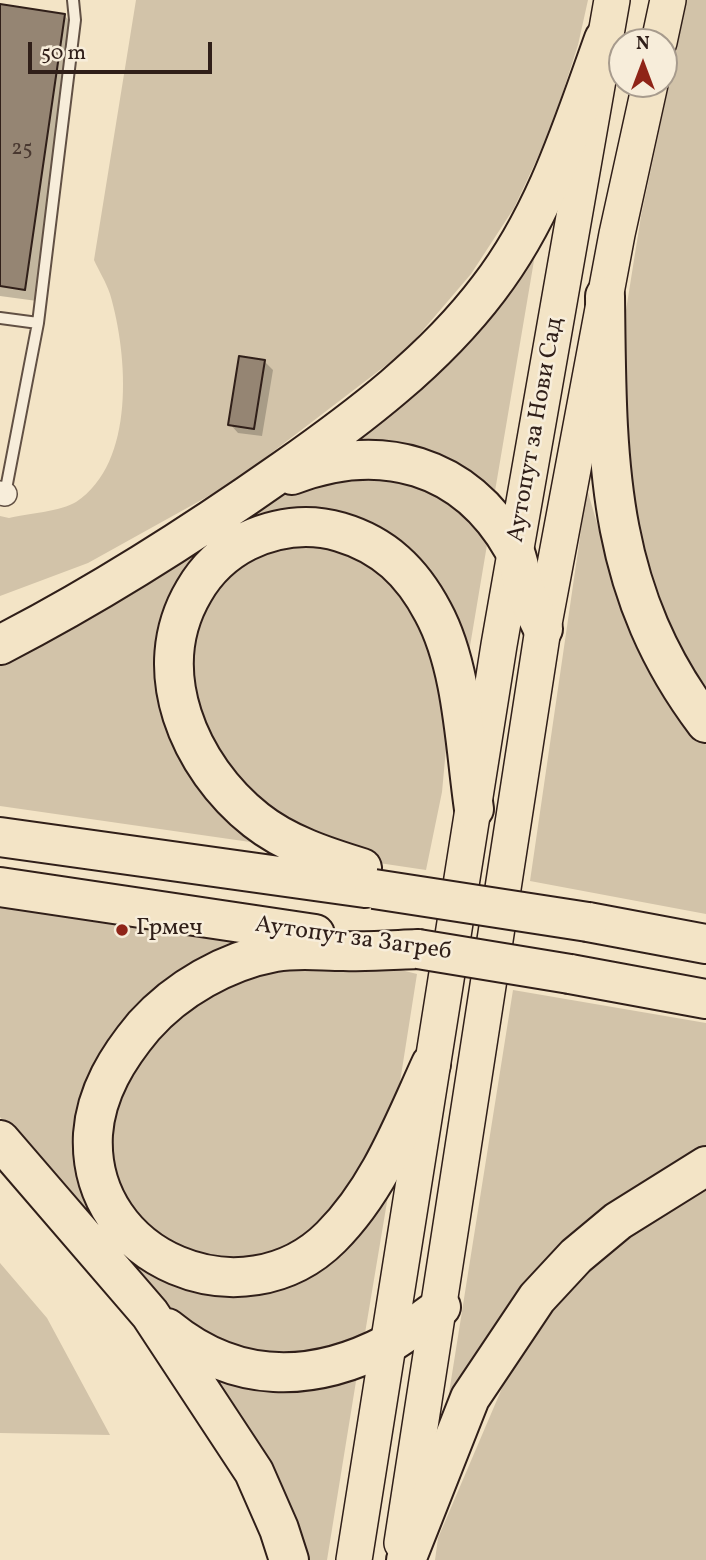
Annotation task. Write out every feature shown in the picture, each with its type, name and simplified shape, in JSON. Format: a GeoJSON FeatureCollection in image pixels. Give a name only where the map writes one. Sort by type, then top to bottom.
{"type":"FeatureCollection","features":[{"type":"Feature","properties":{"kind":"highway"},"geometry":{"type":"LineString","coordinates":[[0,645],[73,607],[259,487],[351,421],[432,353],[491,287],[518,245],[554,175],[604,39]]}},
{"type":"Feature","properties":{"kind":"highway"},"geometry":{"type":"LineString","coordinates":[[605,296],[610,479],[623,553],[650,634],[685,696],[706,723]]}},
{"type":"Feature","properties":{"kind":"highway"},"geometry":{"type":"LineString","coordinates":[[259,487],[310,468],[341,461],[404,463],[436,473],[469,493],[488,510],[515,551],[525,589],[543,629]]}},
{"type":"Feature","properties":{"kind":"highway"},"geometry":{"type":"LineString","coordinates":[[368,879],[257,822],[216,780],[182,718],[173,668],[176,628],[201,578],[238,546],[284,528],[329,529],[381,549],[403,567],[434,614],[452,659],[474,809]]}},
{"type":"Feature","properties":{"kind":"highway"},"geometry":{"type":"LineString","coordinates":[[0,837],[368,879],[480,906],[588,922],[706,944]]}},
{"type":"Feature","properties":{"kind":"highway","name":"Аутопут за Загреб"},"geometry":{"type":"LineString","coordinates":[[0,887],[418,949],[706,999]]}},
{"type":"Feature","properties":{"kind":"highway"},"geometry":{"type":"LineString","coordinates":[[418,949],[274,952],[220,971],[176,995],[128,1045],[103,1090],[93,1135],[95,1161],[102,1185],[122,1226],[136,1240],[171,1263],[194,1273],[222,1278],[276,1272],[329,1240],[353,1214],[379,1176],[431,1064]]}},
{"type":"Feature","properties":{"kind":"highway"},"geometry":{"type":"LineString","coordinates":[[0,1140],[150,1314],[254,1472],[275,1517],[289,1560]]}},
{"type":"Feature","properties":{"kind":"highway"},"geometry":{"type":"LineString","coordinates":[[406,1560],[470,1398],[537,1298],[576,1256],[618,1221],[706,1166]]}},
{"type":"Feature","properties":{"kind":"highway"},"geometry":{"type":"LineString","coordinates":[[150,1314],[194,1350],[237,1367],[260,1371],[296,1371],[330,1366],[390,1342],[441,1307]]}},
{"type":"Feature","properties":{"kind":"main road","name":"Аутопут за Нови Сад"},"geometry":{"type":"LineString","coordinates":[[354,1560],[390,1342],[431,1064],[515,551],[612,0]]}},
{"type":"Feature","properties":{"kind":"main road"},"geometry":{"type":"LineString","coordinates":[[662,28],[668,0]]}},
{"type":"Feature","properties":{"kind":"main road","name":"Аутопут за Нови Сад"},"geometry":{"type":"LineString","coordinates":[[400,1560],[441,1307],[504,865],[543,629],[605,296],[647,98]]}},
{"type":"Feature","properties":{"kind":"lane"},"geometry":{"type":"LineString","coordinates":[[3,493],[38,323],[75,20],[73,0]]}},
{"type":"Feature","properties":{"kind":"lane"},"geometry":{"type":"LineString","coordinates":[[0,318],[38,323]]}},
{"type":"Feature","properties":{"kind":"shaded area"},"geometry":{"type":"Polygon","coordinates":[[[136,0],[588,0],[578,45],[551,129],[514,208],[471,274],[406,350],[232,483],[88,563],[0,596],[0,516],[9,518],[44,512],[76,502],[95,484],[109,462],[118,435],[122,406],[121,347],[110,294],[94,260],[136,0]]]}},
{"type":"Feature","properties":{"kind":"shaded area"},"geometry":{"type":"Polygon","coordinates":[[[687,0],[706,0],[706,707],[678,665],[625,521],[623,329],[641,216],[666,98],[678,98],[678,42],[687,0]]]}},
{"type":"Feature","properties":{"kind":"shaded area"},"geometry":{"type":"Polygon","coordinates":[[[539,231],[494,497],[335,447],[539,231]]]}},
{"type":"Feature","properties":{"kind":"shaded area"},"geometry":{"type":"Polygon","coordinates":[[[397,470],[490,527],[468,658],[441,586],[395,538],[228,537],[164,679],[264,844],[0,806],[0,658],[272,493],[397,470]]]}},
{"type":"Feature","properties":{"kind":"shaded area"},"geometry":{"type":"Polygon","coordinates":[[[587,489],[612,575],[653,671],[706,745],[706,914],[530,881],[587,489]]]}},
{"type":"Feature","properties":{"kind":"shaded area"},"geometry":{"type":"Polygon","coordinates":[[[326,540],[395,574],[439,655],[447,738],[442,792],[426,870],[352,859],[253,802],[192,710],[190,619],[240,556],[326,540]]]}},
{"type":"Feature","properties":{"kind":"shaded area"},"geometry":{"type":"Polygon","coordinates":[[[0,907],[269,945],[96,1074],[114,1230],[249,1289],[389,1190],[363,1345],[312,1363],[217,1346],[159,1301],[0,1117],[0,907]]]}},
{"type":"Feature","properties":{"kind":"shaded area"},"geometry":{"type":"Polygon","coordinates":[[[278,962],[373,963],[417,974],[400,1082],[382,1136],[320,1231],[253,1265],[180,1253],[126,1208],[111,1166],[111,1129],[132,1063],[193,1003],[278,962]]]}},
{"type":"Feature","properties":{"kind":"shaded area"},"geometry":{"type":"Polygon","coordinates":[[[513,990],[706,1023],[706,1150],[446,1412],[513,990]]]}},
{"type":"Feature","properties":{"kind":"shaded area"},"geometry":{"type":"Polygon","coordinates":[[[706,1178],[706,1560],[435,1560],[438,1538],[520,1346],[627,1226],[706,1178]]]}},
{"type":"Feature","properties":{"kind":"shaded area"},"geometry":{"type":"Polygon","coordinates":[[[0,1263],[47,1318],[110,1435],[0,1433],[0,1263]]]}},
{"type":"Feature","properties":{"kind":"shaded area"},"geometry":{"type":"Polygon","coordinates":[[[201,1362],[357,1375],[327,1560],[300,1560],[201,1362]]]}},
{"type":"Feature","properties":{"kind":"building"},"geometry":{"type":"Polygon","coordinates":[[[0,4],[65,14],[25,290],[0,286],[0,4]]]}},
{"type":"Feature","properties":{"kind":"building"},"geometry":{"type":"Polygon","coordinates":[[[239,356],[265,360],[254,429],[228,425],[239,356]]]}},
{"type":"Feature","properties":{"kind":"place","name":"Грмеч"},"geometry":{"type":"Point","coordinates":[122,930]}}]}
